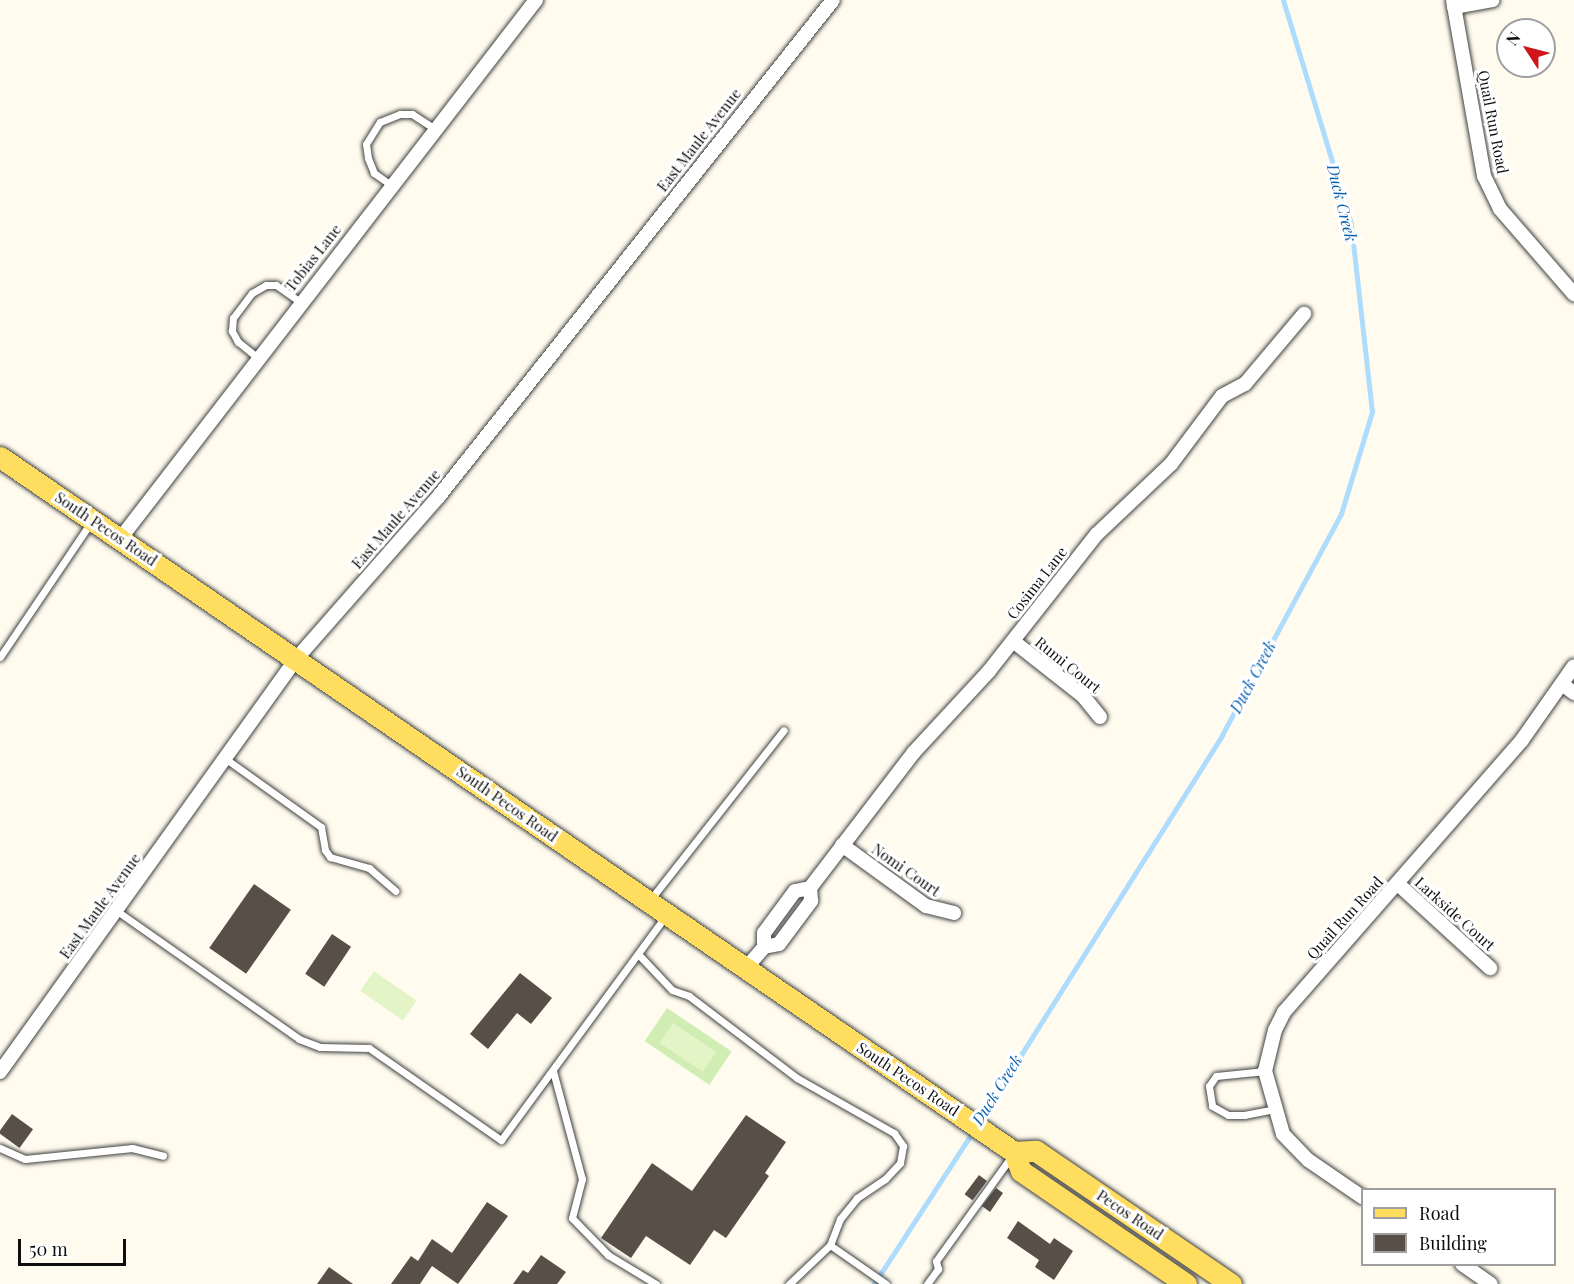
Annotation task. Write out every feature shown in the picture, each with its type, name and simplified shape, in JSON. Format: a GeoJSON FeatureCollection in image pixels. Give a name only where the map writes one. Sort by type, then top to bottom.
{"type":"FeatureCollection","features":[{"type":"Feature","properties":{"kind":"main road","name":"South Pecos Road"},"geometry":{"type":"LineString","coordinates":[[0,457],[957,1113],[1013,1148],[1021,1172],[1186,1284]]}},
{"type":"Feature","properties":{"kind":"main road","name":"Pecos Road"},"geometry":{"type":"LineString","coordinates":[[1013,1148],[1036,1152],[1231,1284]]}},
{"type":"Feature","properties":{"kind":"street","name":"Tobias Lane"},"geometry":{"type":"LineString","coordinates":[[120,539],[300,302],[536,0]]}},
{"type":"Feature","properties":{"kind":"street","name":"East Maule Avenue"},"geometry":{"type":"LineString","coordinates":[[0,1072],[296,659],[439,496],[833,0]]}},
{"type":"Feature","properties":{"kind":"street"},"geometry":{"type":"LineString","coordinates":[[1453,3],[1492,0]]}},
{"type":"Feature","properties":{"kind":"street","name":"Quail Run Road"},"geometry":{"type":"LineString","coordinates":[[1453,3],[1484,176],[1500,209],[1574,294]]}},
{"type":"Feature","properties":{"kind":"street","name":"Cosima Lane"},"geometry":{"type":"LineString","coordinates":[[764,946],[779,944],[811,901],[810,888],[914,752],[964,700],[1097,534],[1171,464],[1222,396],[1245,384],[1304,314]]}},
{"type":"Feature","properties":{"kind":"street","name":"Rumi Court"},"geometry":{"type":"LineString","coordinates":[[1012,641],[1083,696],[1100,717]]}},
{"type":"Feature","properties":{"kind":"street","name":"Quail Run Road"},"geometry":{"type":"LineString","coordinates":[[1361,1196],[1295,1148],[1283,1134],[1265,1071],[1269,1046],[1284,1012],[1522,740],[1574,666]]}},
{"type":"Feature","properties":{"kind":"street"},"geometry":{"type":"LineString","coordinates":[[1562,684],[1574,693]]}},
{"type":"Feature","properties":{"kind":"street","name":"Nomi Court"},"geometry":{"type":"LineString","coordinates":[[842,845],[926,906],[954,914]]}},
{"type":"Feature","properties":{"kind":"street","name":"Larkside Court"},"geometry":{"type":"LineString","coordinates":[[1398,884],[1490,968]]}},
{"type":"Feature","properties":{"kind":"street","name":"Cosima Lane"},"geometry":{"type":"LineString","coordinates":[[746,968],[764,946],[764,933],[795,891],[810,888]]}},
{"type":"Feature","properties":{"kind":"street"},"geometry":{"type":"LineString","coordinates":[[1465,1266],[1491,1284]]}},
{"type":"Feature","properties":{"kind":"lane"},"geometry":{"type":"LineString","coordinates":[[391,185],[374,173],[368,158],[366,144],[380,122],[412,114],[435,129]]}},
{"type":"Feature","properties":{"kind":"lane"},"geometry":{"type":"LineString","coordinates":[[258,358],[238,342],[232,331],[233,318],[252,293],[266,285],[276,285],[300,302]]}},
{"type":"Feature","properties":{"kind":"lane"},"geometry":{"type":"LineString","coordinates":[[0,657],[92,520]]}},
{"type":"Feature","properties":{"kind":"lane"},"geometry":{"type":"LineString","coordinates":[[649,902],[784,730]]}},
{"type":"Feature","properties":{"kind":"lane"},"geometry":{"type":"LineString","coordinates":[[226,759],[321,827],[325,850],[330,857],[369,868],[395,891]]}},
{"type":"Feature","properties":{"kind":"lane"},"geometry":{"type":"LineString","coordinates":[[783,907],[798,918]]}},
{"type":"Feature","properties":{"kind":"lane"},"geometry":{"type":"LineString","coordinates":[[117,911],[299,1039],[320,1047],[369,1048],[501,1140],[639,956],[667,914]]}},
{"type":"Feature","properties":{"kind":"lane"},"geometry":{"type":"LineString","coordinates":[[639,956],[672,990],[689,996],[797,1078],[894,1133],[903,1146],[900,1163],[885,1179],[857,1198],[840,1219],[830,1245],[789,1284]]}},
{"type":"Feature","properties":{"kind":"lane"},"geometry":{"type":"LineString","coordinates":[[553,1071],[582,1179],[572,1218],[608,1255],[656,1284]]}},
{"type":"Feature","properties":{"kind":"lane"},"geometry":{"type":"LineString","coordinates":[[1265,1071],[1216,1076],[1209,1086],[1212,1106],[1228,1114],[1244,1115],[1274,1109]]}},
{"type":"Feature","properties":{"kind":"lane"},"geometry":{"type":"LineString","coordinates":[[0,1148],[25,1159],[132,1148],[163,1156]]}},
{"type":"Feature","properties":{"kind":"lane"},"geometry":{"type":"LineString","coordinates":[[927,1284],[938,1269],[936,1261],[1013,1148]]}},
{"type":"Feature","properties":{"kind":"lane"},"geometry":{"type":"LineString","coordinates":[[830,1245],[886,1284]]}},
{"type":"Feature","properties":{"kind":"green space"},"geometry":{"type":"Polygon","coordinates":[[[374,971],[417,1001],[403,1020],[360,991],[374,971]]]}},
{"type":"Feature","properties":{"kind":"green space"},"geometry":{"type":"Polygon","coordinates":[[[667,1008],[732,1052],[709,1085],[645,1041],[667,1008]]]}},
{"type":"Feature","properties":{"kind":"green space"},"geometry":{"type":"Polygon","coordinates":[[[673,1023],[716,1052],[703,1072],[660,1043],[673,1023]]]}},
{"type":"Feature","properties":{"kind":"building"},"geometry":{"type":"Polygon","coordinates":[[[254,884],[291,910],[246,974],[209,948],[254,884]]]}},
{"type":"Feature","properties":{"kind":"building"},"geometry":{"type":"Polygon","coordinates":[[[332,934],[351,947],[324,987],[305,974],[332,934]]]}},
{"type":"Feature","properties":{"kind":"building"},"geometry":{"type":"Polygon","coordinates":[[[520,973],[552,998],[531,1024],[517,1013],[488,1049],[470,1034],[520,973]]]}},
{"type":"Feature","properties":{"kind":"building"},"geometry":{"type":"Polygon","coordinates":[[[12,1114],[33,1129],[20,1148],[0,1134],[12,1114]]]}},
{"type":"Feature","properties":{"kind":"building"},"geometry":{"type":"Polygon","coordinates":[[[746,1115],[786,1142],[765,1173],[769,1176],[726,1238],[714,1230],[690,1265],[646,1236],[631,1258],[601,1238],[652,1163],[692,1191],[746,1115]]]}},
{"type":"Feature","properties":{"kind":"building"},"geometry":{"type":"Polygon","coordinates":[[[979,1175],[987,1181],[973,1200],[965,1194],[979,1175]]]}},
{"type":"Feature","properties":{"kind":"building"},"geometry":{"type":"Polygon","coordinates":[[[996,1188],[1003,1193],[990,1212],[982,1206],[996,1188]]]}},
{"type":"Feature","properties":{"kind":"building"},"geometry":{"type":"Polygon","coordinates":[[[487,1202],[508,1216],[458,1284],[432,1266],[420,1284],[391,1284],[411,1256],[418,1261],[432,1239],[452,1253],[487,1202]]]}},
{"type":"Feature","properties":{"kind":"building"},"geometry":{"type":"Polygon","coordinates":[[[1018,1221],[1050,1244],[1054,1238],[1073,1251],[1054,1280],[1035,1267],[1039,1260],[1007,1238],[1018,1221]]]}},
{"type":"Feature","properties":{"kind":"building"},"geometry":{"type":"Polygon","coordinates":[[[541,1255],[566,1272],[557,1284],[513,1284],[523,1270],[528,1273],[541,1255]]]}},
{"type":"Feature","properties":{"kind":"building"},"geometry":{"type":"Polygon","coordinates":[[[329,1267],[353,1284],[317,1284],[329,1267]]]}},
{"type":"Feature","properties":{"kind":"waterway","name":"Duck Creek"},"geometry":{"type":"LineString","coordinates":[[980,1120],[1222,735],[1341,514],[1372,412],[1351,224],[1283,0]]}},
{"type":"Feature","properties":{"kind":"waterway","name":"Duck Creek"},"geometry":{"type":"LineString","coordinates":[[874,1284],[974,1130]]}}]}
